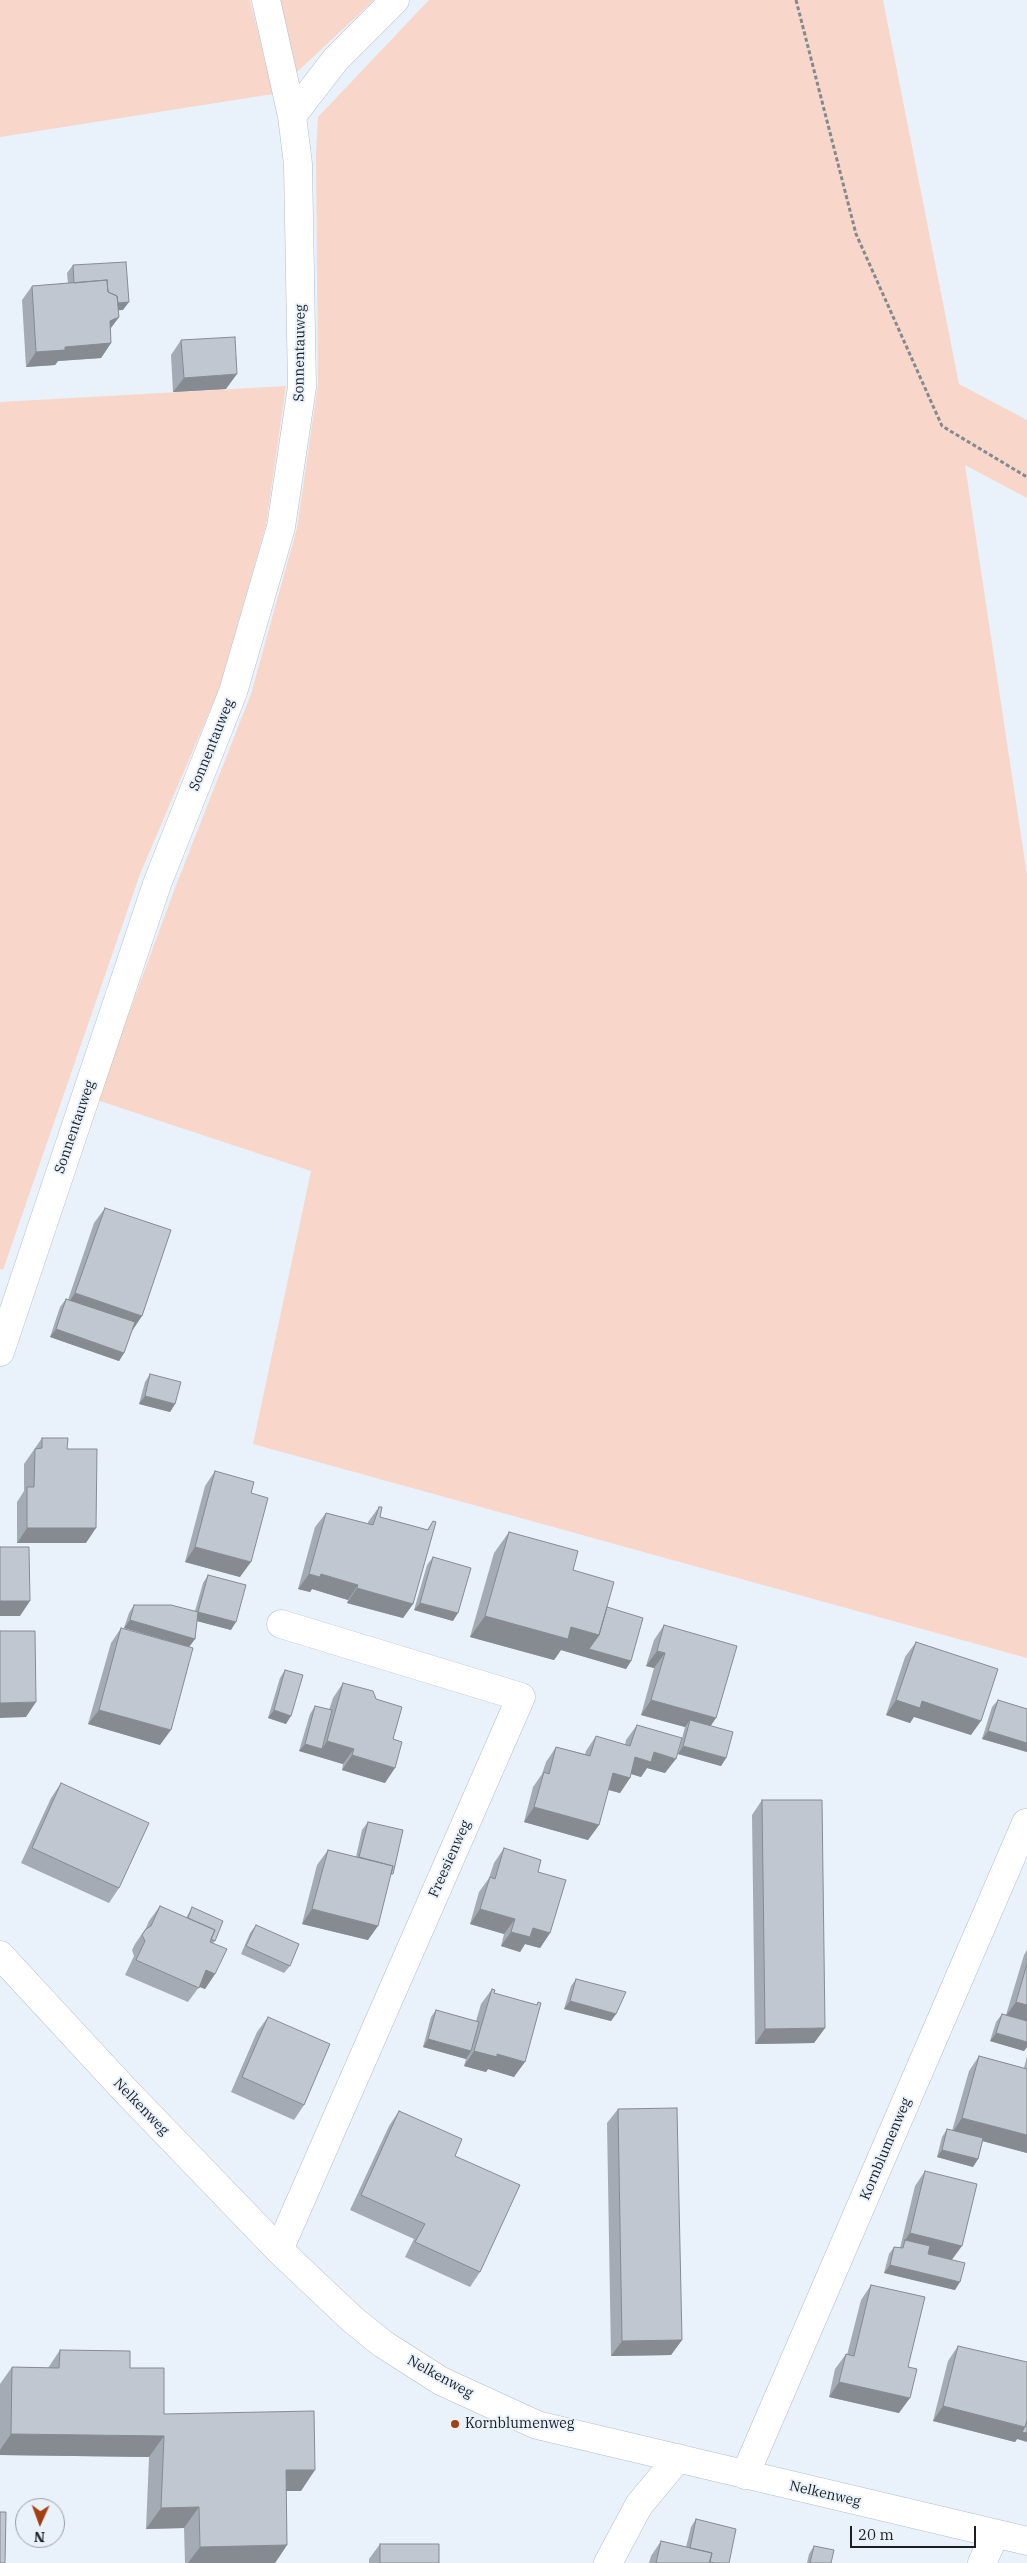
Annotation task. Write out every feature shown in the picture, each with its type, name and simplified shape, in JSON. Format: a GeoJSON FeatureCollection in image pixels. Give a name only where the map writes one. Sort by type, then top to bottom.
{"type":"FeatureCollection","features":[{"type":"Feature","properties":{"kind":"street","name":"Sonnentauweg"},"geometry":{"type":"LineString","coordinates":[[0,1352],[157,884],[233,692],[281,527],[302,387],[298,164],[292,116],[266,0]]}},
{"type":"Feature","properties":{"kind":"street"},"geometry":{"type":"LineString","coordinates":[[292,116],[336,59],[395,0]]}},
{"type":"Feature","properties":{"kind":"street","name":"Freesienweg"},"geometry":{"type":"LineString","coordinates":[[279,2250],[521,1696],[281,1624]]}},
{"type":"Feature","properties":{"kind":"street","name":"Kornblumenweg"},"geometry":{"type":"LineString","coordinates":[[745,2475],[1026,1823]]}},
{"type":"Feature","properties":{"kind":"street","name":"Nelkenweg"},"geometry":{"type":"LineString","coordinates":[[0,1955],[123,2088],[279,2250],[352,2319],[383,2344],[442,2381],[537,2425],[1027,2541]]}},
{"type":"Feature","properties":{"kind":"street"},"geometry":{"type":"LineString","coordinates":[[608,2563],[639,2506],[678,2458]]}},
{"type":"Feature","properties":{"kind":"street"},"geometry":{"type":"LineString","coordinates":[[982,2563],[995,2534]]}},
{"type":"Feature","properties":{"kind":"path"},"geometry":{"type":"LineString","coordinates":[[796,0],[856,234],[942,426],[1027,477]]}},
{"type":"Feature","properties":{"kind":"shaded area"},"geometry":{"type":"Polygon","coordinates":[[[0,0],[250,0],[273,94],[0,137],[0,0]]]}},
{"type":"Feature","properties":{"kind":"shaded area"},"geometry":{"type":"Polygon","coordinates":[[[278,0],[374,0],[296,73],[278,0]]]}},
{"type":"Feature","properties":{"kind":"shaded area"},"geometry":{"type":"Polygon","coordinates":[[[429,0],[883,0],[959,384],[1027,420],[1027,498],[965,465],[1027,875],[1027,1658],[253,1444],[311,1171],[97,1100],[175,888],[251,694],[297,528],[318,384],[316,155],[318,117],[429,0]]]}},
{"type":"Feature","properties":{"kind":"shaded area"},"geometry":{"type":"Polygon","coordinates":[[[286,386],[266,525],[220,687],[140,874],[3,1270],[0,1269],[0,402],[286,386]]]}},
{"type":"Feature","properties":{"kind":"building"},"geometry":{"type":"Polygon","coordinates":[[[126,262],[129,302],[118,303],[117,296],[108,292],[107,280],[74,283],[73,265],[126,262]]]}},
{"type":"Feature","properties":{"kind":"building"},"geometry":{"type":"Polygon","coordinates":[[[107,280],[108,292],[117,296],[119,317],[110,321],[111,343],[65,347],[65,350],[36,352],[32,286],[107,280]]]}},
{"type":"Feature","properties":{"kind":"building"},"geometry":{"type":"Polygon","coordinates":[[[235,337],[237,374],[184,378],[181,340],[235,337]]]}},
{"type":"Feature","properties":{"kind":"building"},"geometry":{"type":"Polygon","coordinates":[[[105,1208],[171,1230],[142,1316],[75,1293],[105,1208]]]}},
{"type":"Feature","properties":{"kind":"building"},"geometry":{"type":"Polygon","coordinates":[[[66,1299],[135,1322],[124,1353],[56,1329],[66,1299]]]}},
{"type":"Feature","properties":{"kind":"building"},"geometry":{"type":"Polygon","coordinates":[[[150,1374],[181,1382],[175,1404],[145,1396],[150,1374]]]}},
{"type":"Feature","properties":{"kind":"building"},"geometry":{"type":"Polygon","coordinates":[[[42,1438],[68,1438],[67,1449],[97,1449],[96,1528],[27,1528],[27,1487],[34,1487],[35,1449],[42,1448],[42,1438]]]}},
{"type":"Feature","properties":{"kind":"building"},"geometry":{"type":"Polygon","coordinates":[[[215,1471],[254,1482],[251,1493],[268,1498],[251,1562],[195,1547],[215,1471]]]}},
{"type":"Feature","properties":{"kind":"building"},"geometry":{"type":"Polygon","coordinates":[[[379,1507],[382,1507],[380,1517],[428,1530],[433,1521],[436,1522],[413,1604],[357,1588],[358,1585],[321,1574],[320,1577],[309,1574],[326,1513],[373,1525],[379,1507]]]}},
{"type":"Feature","properties":{"kind":"building"},"geometry":{"type":"Polygon","coordinates":[[[509,1532],[578,1551],[573,1570],[614,1582],[599,1635],[571,1627],[568,1639],[485,1616],[509,1532]]]}},
{"type":"Feature","properties":{"kind":"building"},"geometry":{"type":"Polygon","coordinates":[[[0,1547],[29,1547],[30,1601],[0,1601],[0,1547]]]}},
{"type":"Feature","properties":{"kind":"building"},"geometry":{"type":"Polygon","coordinates":[[[433,1557],[471,1568],[458,1613],[420,1603],[433,1557]]]}},
{"type":"Feature","properties":{"kind":"building"},"geometry":{"type":"Polygon","coordinates":[[[208,1575],[246,1585],[236,1622],[198,1612],[208,1575]]]}},
{"type":"Feature","properties":{"kind":"building"},"geometry":{"type":"Polygon","coordinates":[[[134,1605],[171,1605],[198,1612],[195,1639],[130,1620],[134,1605]]]}},
{"type":"Feature","properties":{"kind":"building"},"geometry":{"type":"Polygon","coordinates":[[[607,1607],[643,1618],[631,1661],[589,1649],[599,1635],[607,1607]]]}},
{"type":"Feature","properties":{"kind":"building"},"geometry":{"type":"Polygon","coordinates":[[[664,1625],[737,1646],[716,1718],[651,1700],[665,1653],[657,1651],[664,1625]]]}},
{"type":"Feature","properties":{"kind":"building"},"geometry":{"type":"Polygon","coordinates":[[[121,1628],[193,1648],[171,1730],[99,1710],[121,1628]]]}},
{"type":"Feature","properties":{"kind":"building"},"geometry":{"type":"Polygon","coordinates":[[[0,1631],[35,1631],[36,1702],[0,1703],[0,1631]]]}},
{"type":"Feature","properties":{"kind":"building"},"geometry":{"type":"Polygon","coordinates":[[[916,1642],[998,1669],[981,1721],[922,1701],[920,1708],[896,1700],[916,1642]]]}},
{"type":"Feature","properties":{"kind":"building"},"geometry":{"type":"Polygon","coordinates":[[[285,1670],[303,1675],[291,1716],[274,1710],[285,1670]]]}},
{"type":"Feature","properties":{"kind":"building"},"geometry":{"type":"Polygon","coordinates":[[[343,1683],[373,1691],[376,1699],[402,1707],[393,1739],[402,1742],[395,1768],[352,1755],[354,1749],[327,1741],[343,1683]]]}},
{"type":"Feature","properties":{"kind":"building"},"geometry":{"type":"Polygon","coordinates":[[[998,1700],[1027,1709],[1027,1743],[988,1731],[998,1700]]]}},
{"type":"Feature","properties":{"kind":"building"},"geometry":{"type":"Polygon","coordinates":[[[315,1706],[332,1710],[322,1749],[305,1744],[315,1706]]]}},
{"type":"Feature","properties":{"kind":"building"},"geometry":{"type":"Polygon","coordinates":[[[690,1720],[733,1732],[726,1758],[683,1746],[690,1720]]]}},
{"type":"Feature","properties":{"kind":"building"},"geometry":{"type":"Polygon","coordinates":[[[637,1725],[682,1738],[676,1759],[654,1752],[651,1762],[635,1757],[630,1778],[613,1773],[599,1825],[534,1807],[544,1772],[549,1774],[556,1747],[590,1756],[596,1736],[630,1746],[637,1725]]]}},
{"type":"Feature","properties":{"kind":"building"},"geometry":{"type":"Polygon","coordinates":[[[61,1783],[149,1823],[119,1888],[32,1848],[61,1783]]]}},
{"type":"Feature","properties":{"kind":"building"},"geometry":{"type":"Polygon","coordinates":[[[762,1800],[822,1800],[825,2028],[765,2029],[762,1800]]]}},
{"type":"Feature","properties":{"kind":"building"},"geometry":{"type":"Polygon","coordinates":[[[368,1822],[403,1830],[393,1874],[391,1874],[393,1866],[359,1857],[368,1822]]]}},
{"type":"Feature","properties":{"kind":"building"},"geometry":{"type":"Polygon","coordinates":[[[504,1848],[541,1860],[538,1872],[566,1880],[550,1933],[533,1928],[530,1937],[511,1932],[515,1919],[480,1909],[490,1877],[495,1879],[504,1848]]]}},
{"type":"Feature","properties":{"kind":"building"},"geometry":{"type":"Polygon","coordinates":[[[328,1850],[393,1866],[378,1926],[312,1909],[328,1850]]]}},
{"type":"Feature","properties":{"kind":"building"},"geometry":{"type":"Polygon","coordinates":[[[160,1906],[215,1930],[210,1942],[227,1949],[215,1974],[206,1970],[199,1988],[136,1960],[145,1941],[142,1935],[151,1926],[160,1906]]]}},
{"type":"Feature","properties":{"kind":"building"},"geometry":{"type":"Polygon","coordinates":[[[192,1907],[223,1921],[215,1941],[211,1939],[215,1930],[188,1918],[192,1907]]]}},
{"type":"Feature","properties":{"kind":"building"},"geometry":{"type":"Polygon","coordinates":[[[256,1925],[299,1944],[290,1966],[246,1946],[256,1925]]]}},
{"type":"Feature","properties":{"kind":"building"},"geometry":{"type":"Polygon","coordinates":[[[1027,1964],[1027,2005],[1016,2002],[1027,1964]]]}},
{"type":"Feature","properties":{"kind":"building"},"geometry":{"type":"Polygon","coordinates":[[[576,1979],[626,1992],[616,2014],[570,2001],[576,1979]]]}},
{"type":"Feature","properties":{"kind":"building"},"geometry":{"type":"Polygon","coordinates":[[[492,1989],[495,1990],[494,1993],[537,2005],[538,2002],[541,2003],[525,2062],[497,2054],[497,2057],[474,2051],[492,1989]]]}},
{"type":"Feature","properties":{"kind":"building"},"geometry":{"type":"Polygon","coordinates":[[[436,2010],[479,2022],[471,2051],[428,2039],[436,2010]]]}},
{"type":"Feature","properties":{"kind":"building"},"geometry":{"type":"Polygon","coordinates":[[[1002,2014],[1027,2021],[1027,2042],[996,2033],[1002,2014]]]}},
{"type":"Feature","properties":{"kind":"building"},"geometry":{"type":"Polygon","coordinates":[[[268,2017],[330,2044],[304,2105],[242,2077],[268,2017]]]}},
{"type":"Feature","properties":{"kind":"building"},"geometry":{"type":"Polygon","coordinates":[[[979,2056],[1027,2069],[1027,2135],[962,2118],[979,2056]]]}},
{"type":"Feature","properties":{"kind":"building"},"geometry":{"type":"Polygon","coordinates":[[[677,2108],[682,2340],[622,2341],[618,2109],[677,2108]]]}},
{"type":"Feature","properties":{"kind":"building"},"geometry":{"type":"Polygon","coordinates":[[[399,2111],[462,2139],[455,2156],[520,2185],[480,2272],[415,2242],[425,2224],[361,2195],[399,2111]]]}},
{"type":"Feature","properties":{"kind":"building"},"geometry":{"type":"Polygon","coordinates":[[[947,2129],[983,2138],[978,2159],[942,2150],[947,2129]]]}},
{"type":"Feature","properties":{"kind":"building"},"geometry":{"type":"Polygon","coordinates":[[[925,2171],[977,2184],[962,2246],[910,2233],[925,2171]]]}},
{"type":"Feature","properties":{"kind":"building"},"geometry":{"type":"Polygon","coordinates":[[[905,2240],[930,2246],[928,2254],[965,2263],[960,2282],[890,2265],[894,2247],[903,2248],[905,2240]]]}},
{"type":"Feature","properties":{"kind":"building"},"geometry":{"type":"Polygon","coordinates":[[[871,2285],[925,2297],[908,2367],[917,2369],[910,2398],[839,2382],[846,2354],[854,2356],[871,2285]]]}},
{"type":"Feature","properties":{"kind":"building"},"geometry":{"type":"Polygon","coordinates":[[[958,2346],[1027,2362],[1027,2421],[1025,2427],[943,2406],[958,2346]]]}},
{"type":"Feature","properties":{"kind":"building"},"geometry":{"type":"Polygon","coordinates":[[[60,2350],[130,2351],[130,2368],[164,2368],[164,2414],[314,2411],[315,2470],[286,2470],[287,2545],[200,2547],[199,2507],[161,2508],[164,2436],[11,2434],[12,2367],[59,2368],[60,2350]]]}},
{"type":"Feature","properties":{"kind":"building"},"geometry":{"type":"Polygon","coordinates":[[[1027,2421],[1027,2433],[1022,2432],[1025,2427],[1027,2421]]]}},
{"type":"Feature","properties":{"kind":"building"},"geometry":{"type":"Polygon","coordinates":[[[0,2512],[6,2512],[5,2563],[0,2563],[0,2512]]]}},
{"type":"Feature","properties":{"kind":"building"},"geometry":{"type":"Polygon","coordinates":[[[696,2519],[736,2529],[729,2563],[710,2562],[712,2553],[690,2548],[696,2519]]]}},
{"type":"Feature","properties":{"kind":"building"},"geometry":{"type":"Polygon","coordinates":[[[661,2541],[712,2553],[709,2563],[656,2563],[661,2541]]]}},
{"type":"Feature","properties":{"kind":"building"},"geometry":{"type":"Polygon","coordinates":[[[380,2544],[439,2544],[439,2563],[380,2563],[380,2544]]]}},
{"type":"Feature","properties":{"kind":"building"},"geometry":{"type":"Polygon","coordinates":[[[814,2546],[834,2550],[831,2563],[810,2563],[814,2546]]]}},
{"type":"Feature","properties":{"kind":"place","name":"Kornblumenweg"},"geometry":{"type":"Point","coordinates":[455,2424]}}]}
